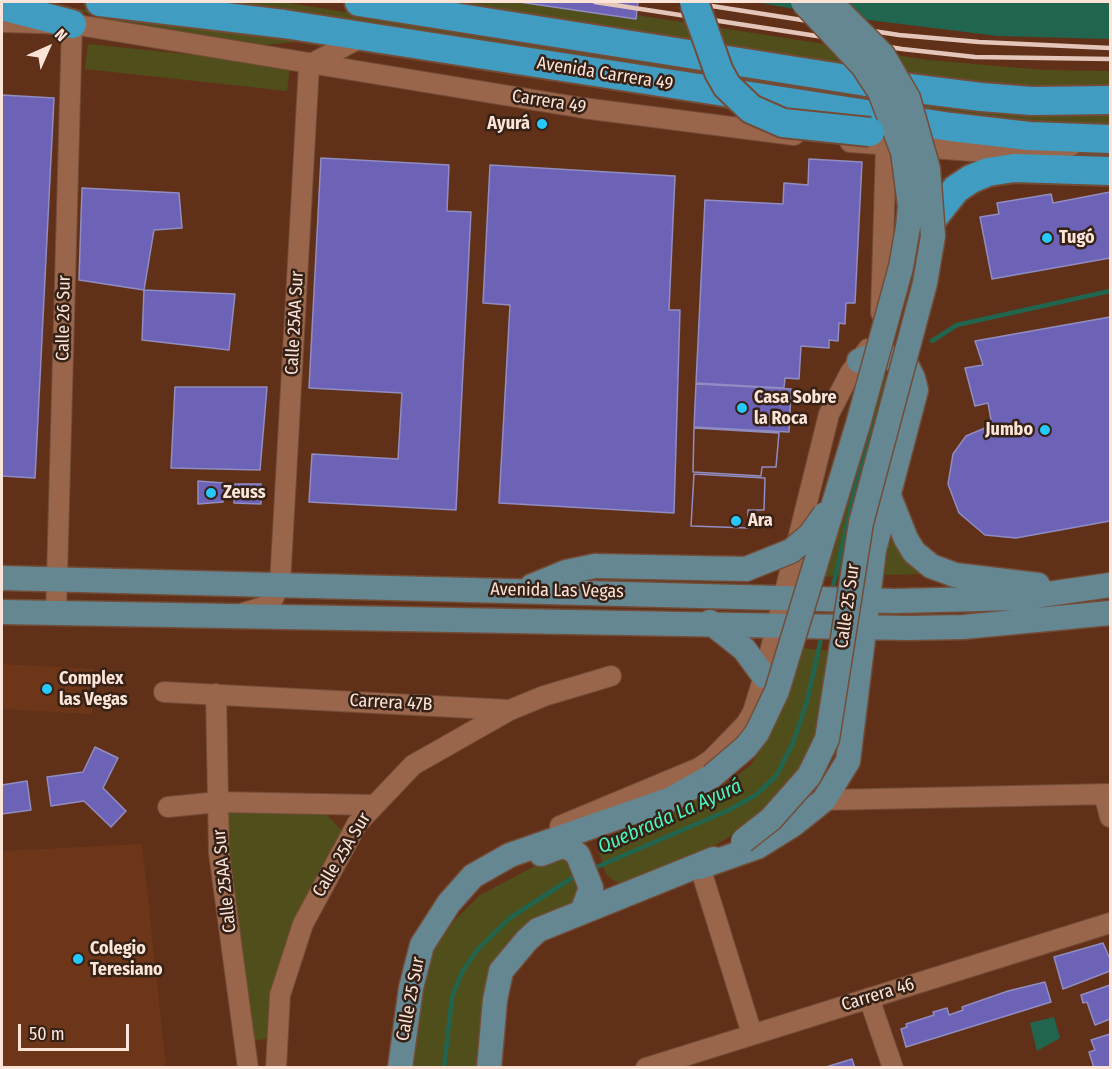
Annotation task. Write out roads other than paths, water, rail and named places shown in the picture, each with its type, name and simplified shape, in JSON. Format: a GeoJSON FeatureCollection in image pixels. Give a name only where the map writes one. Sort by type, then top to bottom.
{"type":"FeatureCollection","features":[{"type":"Feature","properties":{"kind":"highway","name":"Avenida Carrera 49"},"geometry":{"type":"LineString","coordinates":[[100,2],[364,36],[951,127],[1029,136],[1105,140]]}},
{"type":"Feature","properties":{"kind":"highway","name":"Avenida Carrera 49"},"geometry":{"type":"LineString","coordinates":[[358,2],[885,85],[981,97],[1110,100]]}},
{"type":"Feature","properties":{"kind":"highway"},"geometry":{"type":"LineString","coordinates":[[694,2],[719,72],[727,86],[751,109],[783,123],[878,139],[1029,145],[1105,140]]}},
{"type":"Feature","properties":{"kind":"highway"},"geometry":{"type":"LineString","coordinates":[[2,6],[72,24]]}},
{"type":"Feature","properties":{"kind":"highway"},"geometry":{"type":"LineString","coordinates":[[933,218],[956,189],[988,172],[1014,168],[1110,171]]}},
{"type":"Feature","properties":{"kind":"main road","name":"Calle 25 Sur"},"geometry":{"type":"LineString","coordinates":[[400,1068],[411,988],[422,945],[449,903],[473,876],[510,855],[671,799],[712,776],[746,747],[772,705],[836,497],[901,267],[910,206],[903,152],[880,92],[863,66],[803,2]]}},
{"type":"Feature","properties":{"kind":"main road","name":"Calle 25 Sur"},"geometry":{"type":"LineString","coordinates":[[489,1068],[495,1000],[501,971],[517,950],[538,930],[700,867],[743,841],[771,819],[809,776],[827,739],[861,523],[925,283],[933,218],[928,170],[908,98],[883,55],[830,2]]}},
{"type":"Feature","properties":{"kind":"main road"},"geometry":{"type":"LineString","coordinates":[[700,867],[767,841],[824,800],[848,761],[874,550],[916,390],[913,378],[896,359],[872,355],[859,361]]}},
{"type":"Feature","properties":{"kind":"main road"},"geometry":{"type":"LineString","coordinates":[[889,496],[906,539],[914,552],[931,566],[971,578],[1083,590]]}},
{"type":"Feature","properties":{"kind":"main road"},"geometry":{"type":"LineString","coordinates":[[525,590],[566,572],[595,566],[729,570],[755,567],[779,557],[804,541],[836,497]]}},
{"type":"Feature","properties":{"kind":"main road"},"geometry":{"type":"LineString","coordinates":[[714,595],[754,578],[794,554]]}},
{"type":"Feature","properties":{"kind":"main road","name":"Avenida Las Vegas"},"geometry":{"type":"LineString","coordinates":[[2,578],[957,601],[1020,598],[1110,585]]}},
{"type":"Feature","properties":{"kind":"main road","name":"Avenida Las Vegas"},"geometry":{"type":"LineString","coordinates":[[2,612],[710,622],[888,627],[963,627],[1110,613]]}},
{"type":"Feature","properties":{"kind":"main road"},"geometry":{"type":"LineString","coordinates":[[710,622],[744,649],[764,676]]}},
{"type":"Feature","properties":{"kind":"main road"},"geometry":{"type":"LineString","coordinates":[[856,698],[888,627]]}},
{"type":"Feature","properties":{"kind":"main road"},"geometry":{"type":"LineString","coordinates":[[582,912],[590,896],[591,842],[602,829],[659,809],[712,776]]}},
{"type":"Feature","properties":{"kind":"main road"},"geometry":{"type":"LineString","coordinates":[[422,945],[456,906],[498,874],[558,847],[571,849],[612,887],[632,893]]}},
{"type":"Feature","properties":{"kind":"street","name":"Carrera 49"},"geometry":{"type":"LineString","coordinates":[[2,22],[72,24],[309,65],[583,108],[878,139]]}},
{"type":"Feature","properties":{"kind":"street","name":"Calle 26 Sur"},"geometry":{"type":"LineString","coordinates":[[56,613],[72,24]]}},
{"type":"Feature","properties":{"kind":"street"},"geometry":{"type":"LineString","coordinates":[[309,65],[364,36]]}},
{"type":"Feature","properties":{"kind":"street","name":"Calle 25AA Sur"},"geometry":{"type":"LineString","coordinates":[[280,584],[309,65]]}},
{"type":"Feature","properties":{"kind":"street","name":"Calle 25 Sur"},"geometry":{"type":"LineString","coordinates":[[473,876],[492,859],[514,846],[687,774],[712,759],[730,742],[749,718],[764,676],[829,414],[841,387],[876,333],[883,301],[878,139]]}},
{"type":"Feature","properties":{"kind":"street"},"geometry":{"type":"LineString","coordinates":[[234,615],[263,607],[272,601],[280,584]]}},
{"type":"Feature","properties":{"kind":"street","name":"Carrera 47B"},"geometry":{"type":"LineString","coordinates":[[164,692],[510,710],[544,696],[611,676]]}},
{"type":"Feature","properties":{"kind":"street","name":"Calle 25AA Sur"},"geometry":{"type":"LineString","coordinates":[[216,694],[219,853],[248,1068]]}},
{"type":"Feature","properties":{"kind":"street","name":"Calle 25A Sur"},"geometry":{"type":"LineString","coordinates":[[276,1068],[280,995],[303,924],[357,824],[413,765],[510,710]]}},
{"type":"Feature","properties":{"kind":"street"},"geometry":{"type":"LineString","coordinates":[[824,800],[1107,794],[1110,817]]}},
{"type":"Feature","properties":{"kind":"street"},"geometry":{"type":"LineString","coordinates":[[168,807],[218,802],[373,805]]}},
{"type":"Feature","properties":{"kind":"street"},"geometry":{"type":"LineString","coordinates":[[700,867],[752,1034]]}},
{"type":"Feature","properties":{"kind":"street","name":"Carrera 46"},"geometry":{"type":"LineString","coordinates":[[654,1066],[1110,923]]}},
{"type":"Feature","properties":{"kind":"street"},"geometry":{"type":"LineString","coordinates":[[869,998],[893,1068]]}},
{"type":"Feature","properties":{"kind":"waterway","name":"Quebrada La Ayurá"},"geometry":{"type":"LineString","coordinates":[[932,341],[957,325],[1110,291]]}},
{"type":"Feature","properties":{"kind":"waterway","name":"Quebrada La Ayurá"},"geometry":{"type":"LineString","coordinates":[[832,591],[854,493],[878,413]]}},
{"type":"Feature","properties":{"kind":"waterway","name":"Quebrada La Ayurá"},"geometry":{"type":"LineString","coordinates":[[592,869],[729,810],[756,795],[776,776],[793,743],[807,701],[822,634]]}},
{"type":"Feature","properties":{"kind":"waterway","name":"Quebrada La Ayurá"},"geometry":{"type":"LineString","coordinates":[[444,1068],[452,997],[462,972],[478,949],[510,918],[578,874]]}},
{"type":"Feature","properties":{"kind":"railway"},"geometry":{"type":"LineString","coordinates":[[595,2],[902,49],[975,57],[1110,59]]}},
{"type":"Feature","properties":{"kind":"railway"},"geometry":{"type":"LineString","coordinates":[[686,2],[899,35],[979,42],[1110,48]]}},
{"type":"Feature","properties":{"kind":"place","name":"Ayurá"},"geometry":{"type":"Point","coordinates":[542,124]}},
{"type":"Feature","properties":{"kind":"place","name":"Tugó"},"geometry":{"type":"Point","coordinates":[1047,238]}},
{"type":"Feature","properties":{"kind":"place","name":"Casa Sobre la Roca"},"geometry":{"type":"Point","coordinates":[742,408]}},
{"type":"Feature","properties":{"kind":"place","name":"Jumbo"},"geometry":{"type":"Point","coordinates":[1045,430]}},
{"type":"Feature","properties":{"kind":"place","name":"Zeuss"},"geometry":{"type":"Point","coordinates":[211,493]}},
{"type":"Feature","properties":{"kind":"place","name":"Ara"},"geometry":{"type":"Point","coordinates":[736,521]}},
{"type":"Feature","properties":{"kind":"place","name":"Complex las Vegas"},"geometry":{"type":"Point","coordinates":[47,689]}},
{"type":"Feature","properties":{"kind":"place","name":"Colegio Teresiano"},"geometry":{"type":"Point","coordinates":[78,959]}}]}
